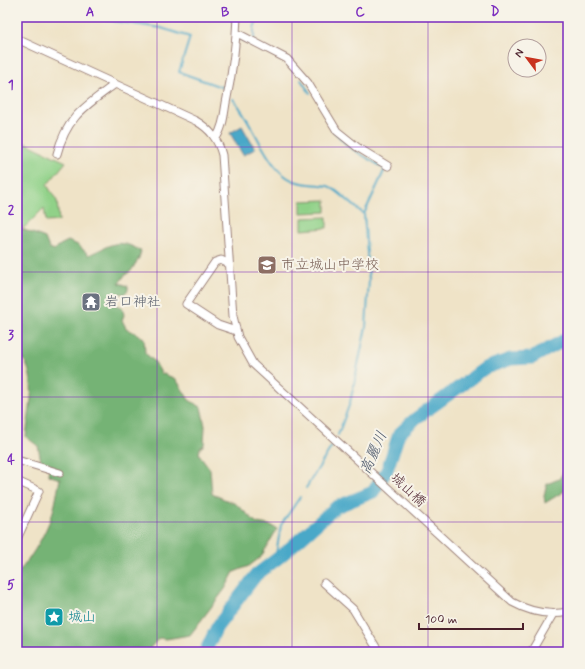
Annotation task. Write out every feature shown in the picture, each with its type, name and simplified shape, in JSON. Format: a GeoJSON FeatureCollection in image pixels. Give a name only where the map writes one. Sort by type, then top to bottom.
{"type":"FeatureCollection","features":[{"type":"Feature","properties":{"kind":"street"},"geometry":{"type":"LineString","coordinates":[[17,39],[196,121],[208,129],[216,138],[221,131],[237,33],[237,17]]}},
{"type":"Feature","properties":{"kind":"street"},"geometry":{"type":"LineString","coordinates":[[237,33],[287,58],[308,83],[337,130],[357,147],[388,166]]}},
{"type":"Feature","properties":{"kind":"street"},"geometry":{"type":"LineString","coordinates":[[57,154],[61,140],[72,119],[88,104],[115,84]]}},
{"type":"Feature","properties":{"kind":"street","name":"城山橋"},"geometry":{"type":"LineString","coordinates":[[216,138],[222,155],[233,316],[236,331],[253,364],[512,602],[528,610],[553,614],[568,612]]}},
{"type":"Feature","properties":{"kind":"street"},"geometry":{"type":"LineString","coordinates":[[229,264],[221,260],[215,262],[186,304],[218,325],[236,331]]}},
{"type":"Feature","properties":{"kind":"street"},"geometry":{"type":"LineString","coordinates":[[17,460],[60,473]]}},
{"type":"Feature","properties":{"kind":"street"},"geometry":{"type":"LineString","coordinates":[[17,481],[39,491],[17,539]]}},
{"type":"Feature","properties":{"kind":"street"},"geometry":{"type":"LineString","coordinates":[[324,583],[353,609],[379,652]]}},
{"type":"Feature","properties":{"kind":"street"},"geometry":{"type":"LineString","coordinates":[[531,652],[553,614]]}},
{"type":"Feature","properties":{"kind":"green space"},"geometry":{"type":"Polygon","coordinates":[[[26,143],[66,162],[47,185],[57,201],[59,221],[46,222],[44,208],[24,228],[17,224],[17,155],[26,143]]]}},
{"type":"Feature","properties":{"kind":"green space"},"geometry":{"type":"Polygon","coordinates":[[[326,200],[326,212],[301,213],[301,201],[326,200]]]}},
{"type":"Feature","properties":{"kind":"green space"},"geometry":{"type":"Polygon","coordinates":[[[327,217],[327,228],[302,230],[302,218],[327,217]]]}},
{"type":"Feature","properties":{"kind":"green space"},"geometry":{"type":"Polygon","coordinates":[[[17,227],[45,238],[49,248],[55,250],[60,245],[68,241],[78,245],[89,255],[120,243],[126,244],[141,251],[139,258],[131,271],[125,275],[119,283],[128,286],[128,290],[124,294],[119,293],[109,303],[122,307],[124,315],[122,320],[126,328],[144,338],[145,353],[155,362],[161,373],[176,379],[189,400],[201,407],[205,426],[204,445],[200,448],[199,454],[210,469],[212,494],[236,504],[257,523],[269,525],[277,529],[261,557],[249,566],[234,572],[225,589],[190,635],[166,639],[159,638],[150,648],[151,652],[17,652],[17,574],[35,550],[45,532],[53,513],[60,479],[48,475],[49,466],[41,461],[38,446],[26,437],[31,403],[31,380],[29,370],[17,351],[17,227]]]}},
{"type":"Feature","properties":{"kind":"green space"},"geometry":{"type":"Polygon","coordinates":[[[568,465],[568,489],[545,503],[544,495],[547,484],[559,479],[568,465]]]}},
{"type":"Feature","properties":{"kind":"water"},"geometry":{"type":"Polygon","coordinates":[[[242,126],[255,149],[243,155],[230,133],[242,126]]]}},
{"type":"Feature","properties":{"kind":"waterway"},"geometry":{"type":"LineString","coordinates":[[85,17],[161,28],[190,37],[179,72],[224,88]]}},
{"type":"Feature","properties":{"kind":"waterway"},"geometry":{"type":"LineString","coordinates":[[227,17],[233,21],[233,28]]}},
{"type":"Feature","properties":{"kind":"waterway"},"geometry":{"type":"LineString","coordinates":[[254,39],[254,28],[258,17]]}},
{"type":"Feature","properties":{"kind":"waterway"},"geometry":{"type":"LineString","coordinates":[[243,40],[262,50]]}},
{"type":"Feature","properties":{"kind":"waterway"},"geometry":{"type":"LineString","coordinates":[[301,80],[310,93]]}},
{"type":"Feature","properties":{"kind":"waterway"},"geometry":{"type":"LineString","coordinates":[[233,99],[246,117],[270,159],[284,175],[289,179],[300,183],[331,187],[364,214]]}},
{"type":"Feature","properties":{"kind":"waterway"},"geometry":{"type":"LineString","coordinates":[[332,129],[349,147],[385,169],[364,214],[369,280],[366,327],[350,403],[338,435]]}},
{"type":"Feature","properties":{"kind":"waterway","name":"高麗川"},"geometry":{"type":"LineString","coordinates":[[205,652],[217,627],[256,575],[282,555],[336,507],[373,492],[387,470],[399,434],[415,419],[485,368],[511,359],[532,358],[568,338]]}},
{"type":"Feature","properties":{"kind":"waterway"},"geometry":{"type":"LineString","coordinates":[[306,488],[332,446]]}},
{"type":"Feature","properties":{"kind":"waterway"},"geometry":{"type":"LineString","coordinates":[[275,560],[281,525],[300,497]]}},
{"type":"Feature","properties":{"kind":"place","name":"市立城山中学校"},"geometry":{"type":"Point","coordinates":[267,265]}},
{"type":"Feature","properties":{"kind":"place","name":"岩口神社"},"geometry":{"type":"Point","coordinates":[91,302]}},
{"type":"Feature","properties":{"kind":"place","name":"城山"},"geometry":{"type":"Point","coordinates":[54,617]}}]}
